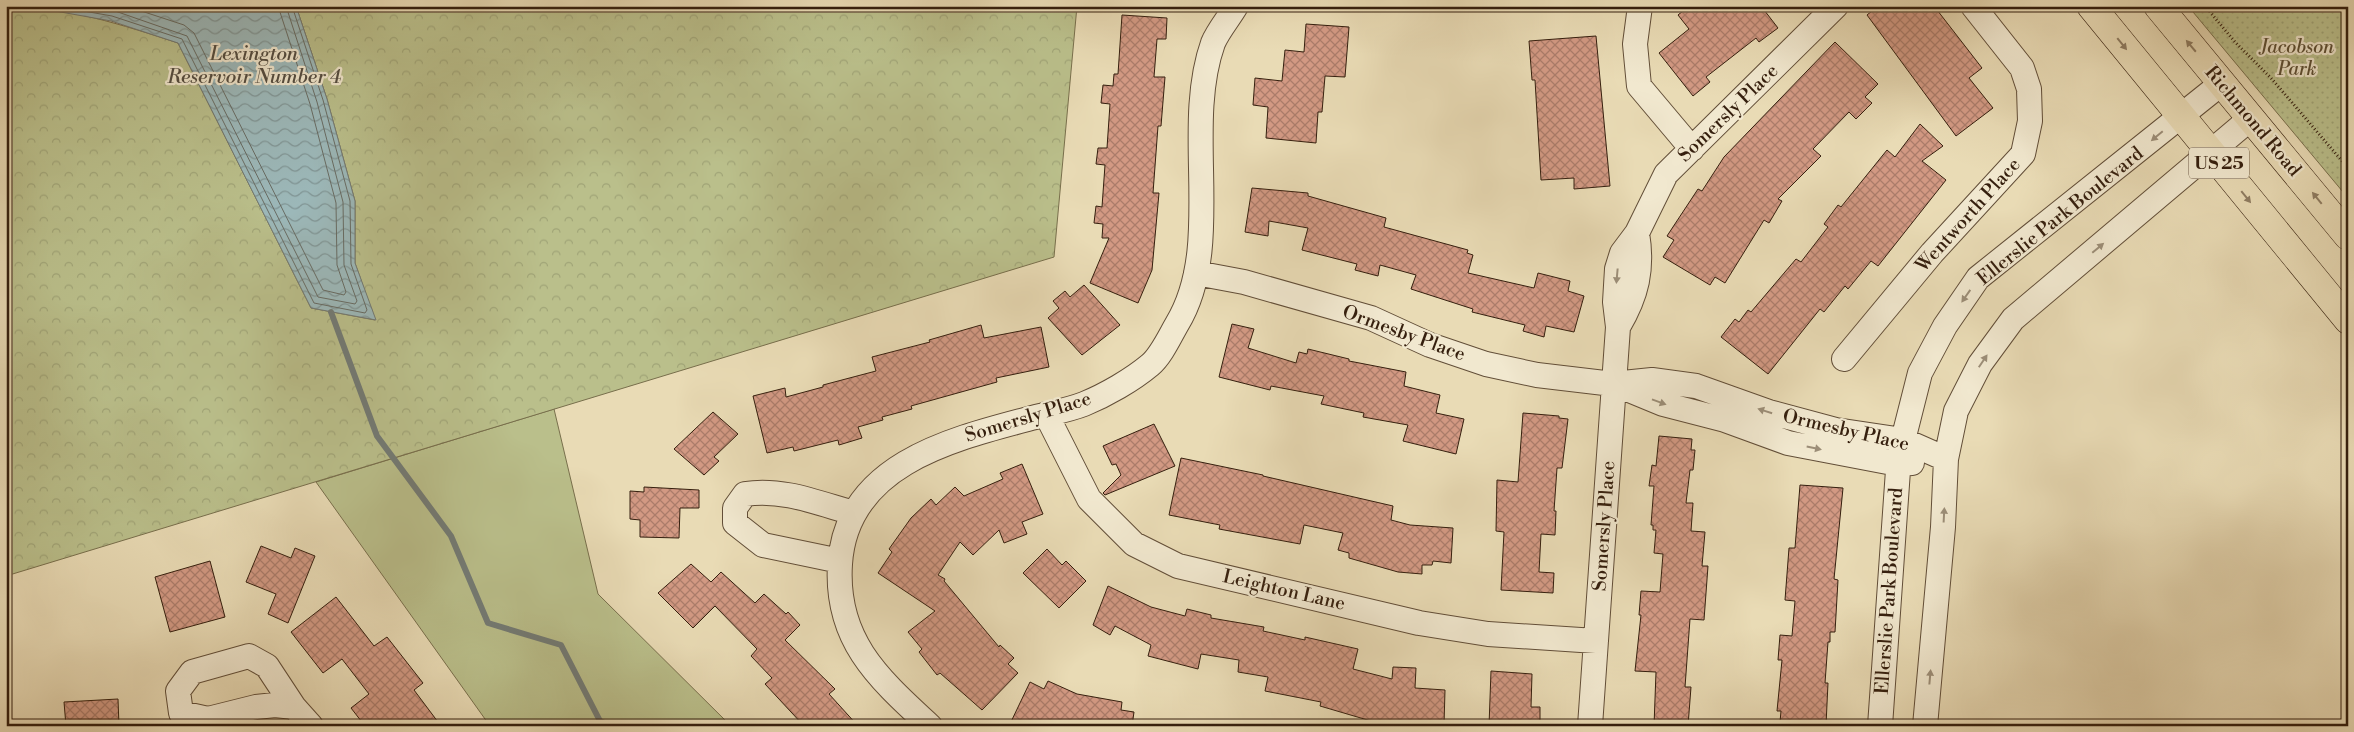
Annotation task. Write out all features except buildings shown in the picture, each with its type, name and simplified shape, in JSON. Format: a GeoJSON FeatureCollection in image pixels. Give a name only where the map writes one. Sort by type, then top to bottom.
{"type":"FeatureCollection","features":[{"type":"Feature","properties":{"kind":"highway","name":"US 25"},"geometry":{"type":"LineString","coordinates":[[2091,6],[2348,320]]}},
{"type":"Feature","properties":{"kind":"highway","name":"Richmond Road"},"geometry":{"type":"LineString","coordinates":[[2158,6],[2348,236]]}},
{"type":"Feature","properties":{"kind":"street","name":"Somersly Place"},"geometry":{"type":"LineString","coordinates":[[930,726],[896,695],[858,649],[846,622],[839,586],[841,546],[853,513],[879,480],[917,456],[952,440],[1083,404],[1152,363],[1179,321],[1191,294],[1196,274],[1201,251],[1200,180],[1205,77],[1214,42],[1236,6]]}},
{"type":"Feature","properties":{"kind":"street"},"geometry":{"type":"LineString","coordinates":[[1640,6],[1634,44],[1639,86],[1692,149]]}},
{"type":"Feature","properties":{"kind":"street","name":"Somersly Place"},"geometry":{"type":"LineString","coordinates":[[1590,726],[1618,327],[1631,305],[1637,280],[1641,256],[1637,233],[1666,174],[1836,6]]}},
{"type":"Feature","properties":{"kind":"street","name":"Wentworth Place"},"geometry":{"type":"LineString","coordinates":[[1844,359],[1932,253],[2023,154],[2030,121],[2029,89],[2022,68],[1973,6]]}},
{"type":"Feature","properties":{"kind":"street","name":"Ellerslie Park Boulevard"},"geometry":{"type":"LineString","coordinates":[[1880,726],[1898,464],[1920,373],[1945,326],[1978,278],[2222,83]]}},
{"type":"Feature","properties":{"kind":"street"},"geometry":{"type":"LineString","coordinates":[[1926,726],[1943,527],[1946,459],[1956,411],[1980,364],[2013,319],[2251,118]]}},
{"type":"Feature","properties":{"kind":"street","name":"Ormesby Place"},"geometry":{"type":"LineString","coordinates":[[1196,274],[1244,282],[1371,318],[1430,345],[1486,364],[1537,375],[1614,384],[1652,380],[1696,386],[1769,412],[1826,427],[1903,440],[1946,459]]}},
{"type":"Feature","properties":{"kind":"street","name":"Ormesby Place"},"geometry":{"type":"LineString","coordinates":[[1614,384],[1663,404],[1725,420],[1788,443],[1898,464],[1946,459]]}},
{"type":"Feature","properties":{"kind":"street","name":"Leighton Lane"},"geometry":{"type":"LineString","coordinates":[[1046,414],[1089,500],[1134,544],[1178,566],[1418,623],[1488,634],[1596,641]]}},
{"type":"Feature","properties":{"kind":"street"},"geometry":{"type":"LineString","coordinates":[[840,562],[763,545],[735,523],[735,508],[745,494],[761,491],[790,495],[853,513]]}},
{"type":"Feature","properties":{"kind":"street"},"geometry":{"type":"LineString","coordinates":[[294,707],[311,726]]}},
{"type":"Feature","properties":{"kind":"path"},"geometry":{"type":"LineString","coordinates":[[2205,6],[2271,78],[2348,168]]}},
{"type":"Feature","properties":{"kind":"green space"},"geometry":{"type":"Polygon","coordinates":[[[6,6],[50,9],[72,13],[115,23],[178,43],[311,308],[375,320],[355,263],[355,201],[327,99],[296,6],[1077,6],[1054,257],[6,576],[6,6]]]}},
{"type":"Feature","properties":{"kind":"green space","name":"Jacobson Park"},"geometry":{"type":"Polygon","coordinates":[[[2188,6],[2348,6],[2348,198],[2188,6]]]}},
{"type":"Feature","properties":{"kind":"green space"},"geometry":{"type":"Polygon","coordinates":[[[554,409],[598,594],[731,726],[490,726],[316,482],[554,409]]]}},
{"type":"Feature","properties":{"kind":"water","name":"Lexington Reservoir Number 4"},"geometry":{"type":"Polygon","coordinates":[[[27,6],[296,6],[327,99],[355,201],[355,263],[376,320],[311,308],[178,43],[111,21],[27,6]]]}},
{"type":"Feature","properties":{"kind":"waterway"},"geometry":{"type":"LineString","coordinates":[[331,312],[377,436],[451,536],[488,623],[561,645],[600,721],[611,726]]}}]}
